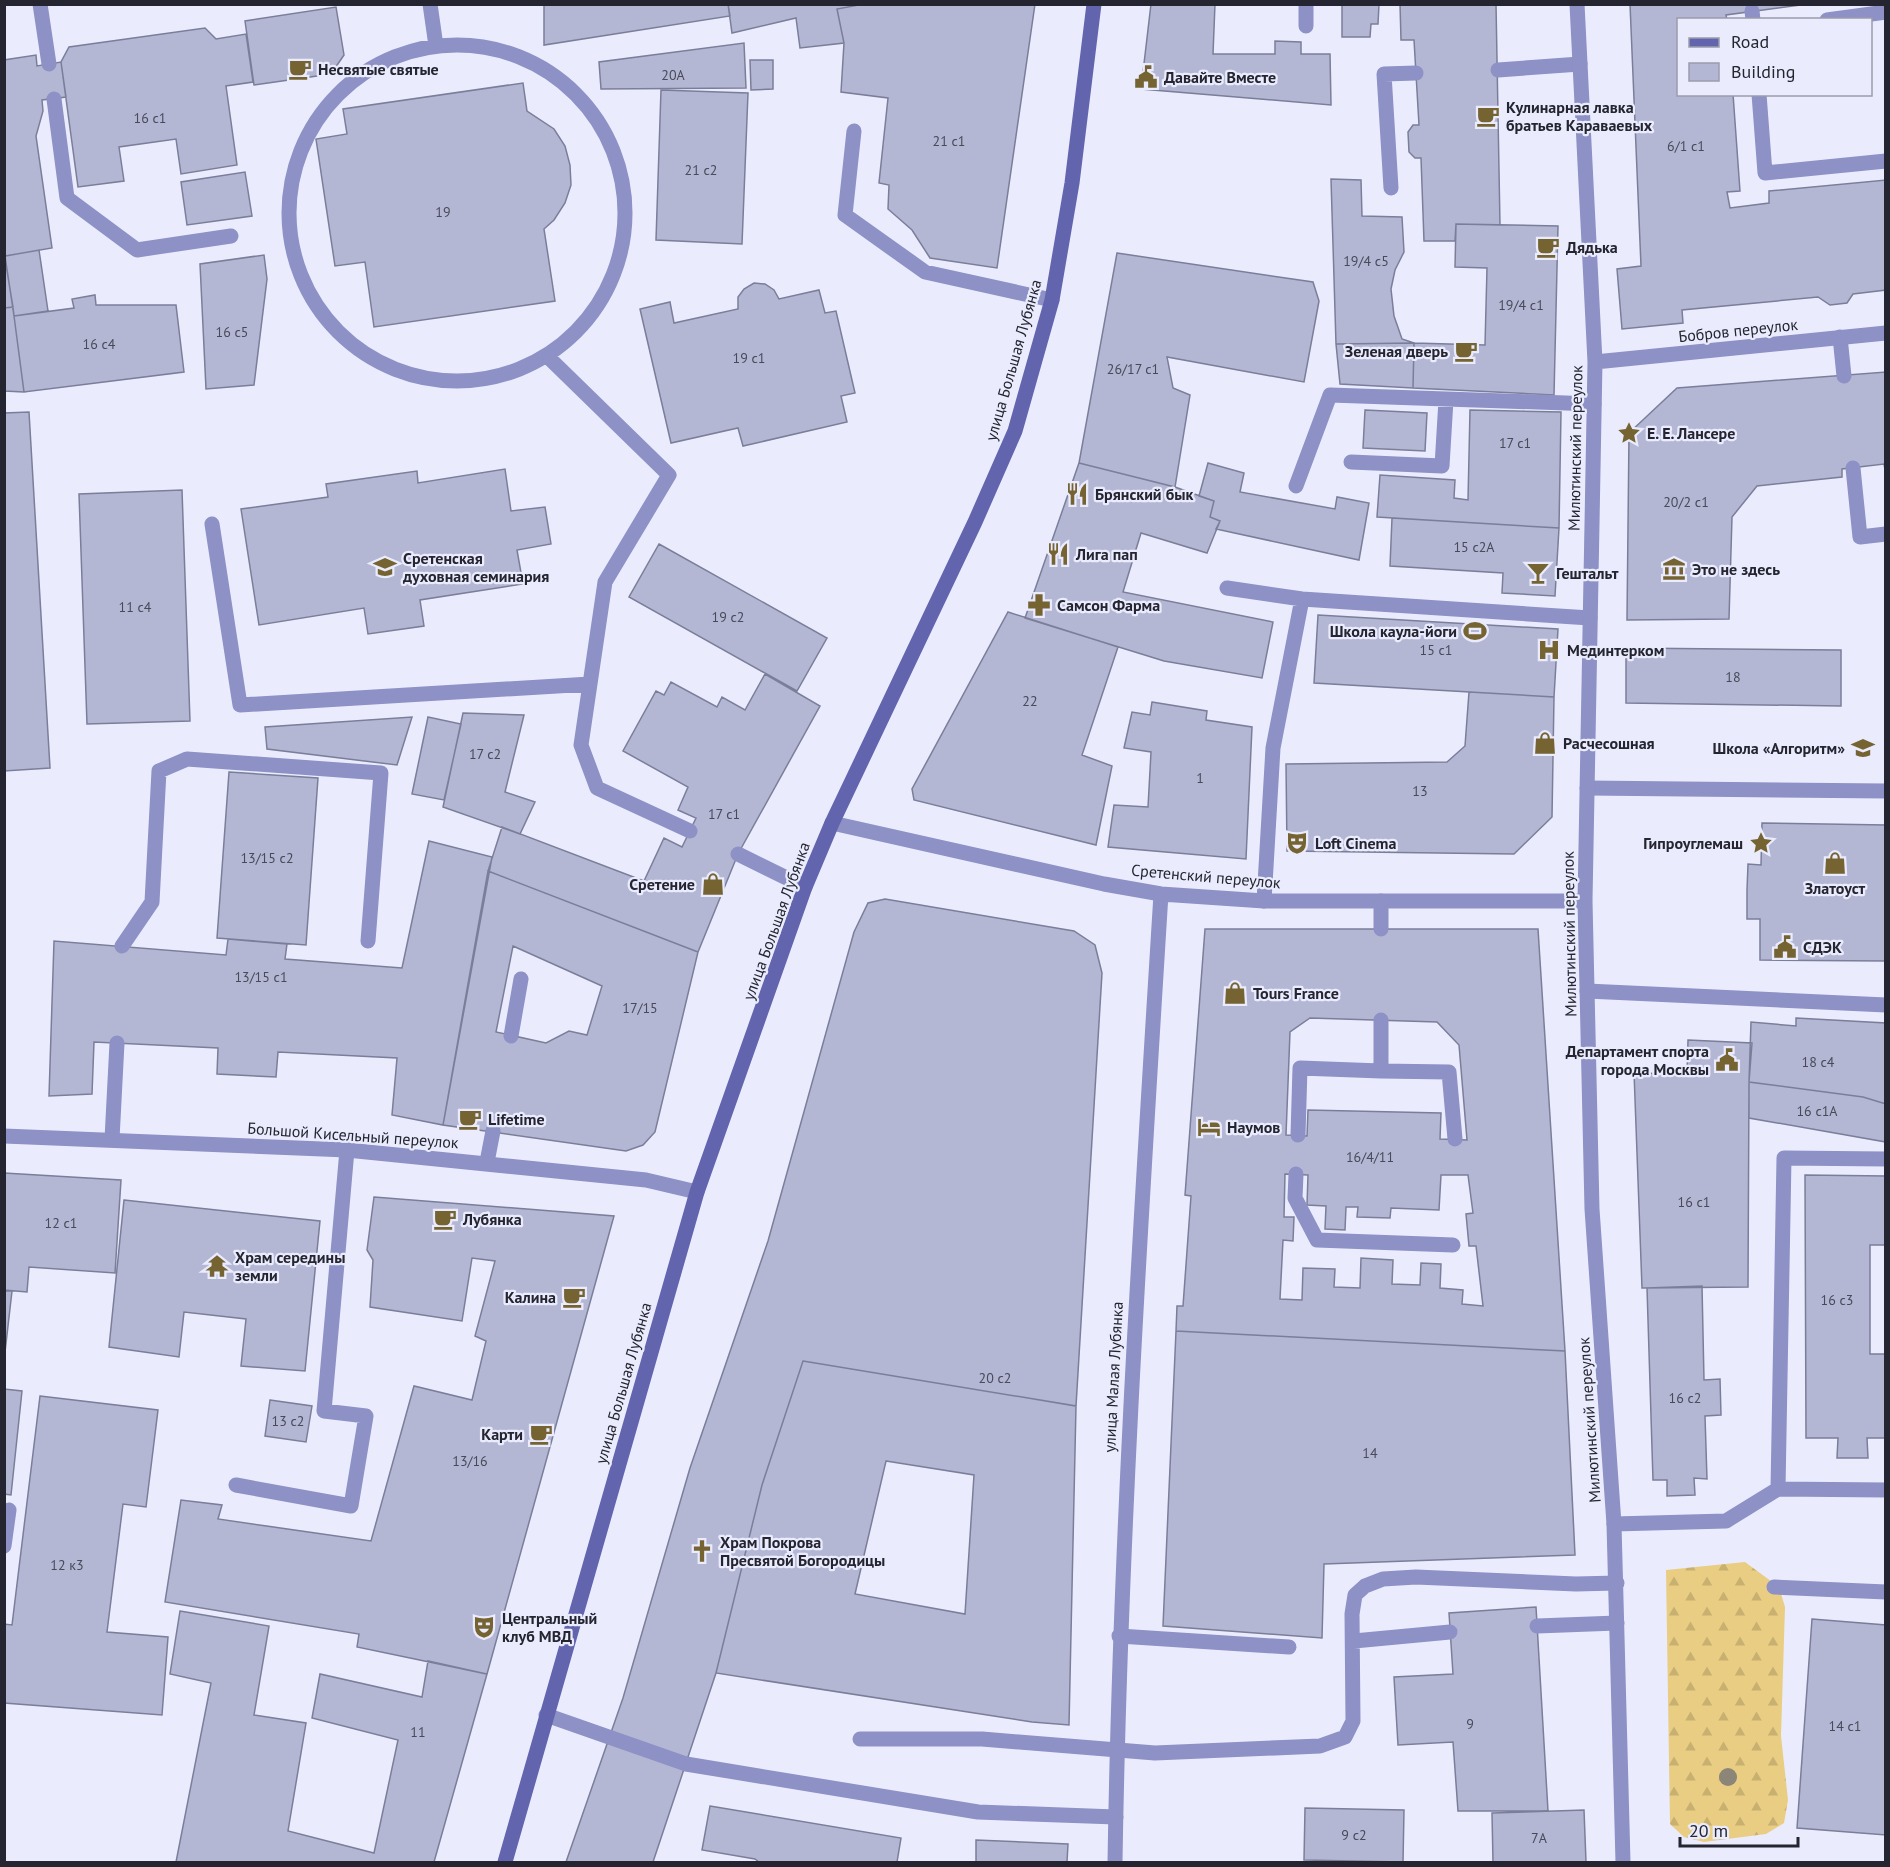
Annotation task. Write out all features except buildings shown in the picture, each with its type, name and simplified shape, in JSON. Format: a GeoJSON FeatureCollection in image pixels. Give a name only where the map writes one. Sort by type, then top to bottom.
{"type":"FeatureCollection","features":[{"type":"Feature","properties":{"kind":"main road","name":"улица Большая Лубянка"},"geometry":{"type":"LineString","coordinates":[[505,1863],[697,1192],[805,887],[832,823],[975,522],[1015,431],[1052,300],[1072,183],[1094,4]]}},
{"type":"Feature","properties":{"kind":"street"},"geometry":{"type":"LineString","coordinates":[[40,4],[49,64]]}},
{"type":"Feature","properties":{"kind":"street"},"geometry":{"type":"LineString","coordinates":[[430,4],[436,46]]}},
{"type":"Feature","properties":{"kind":"street"},"geometry":{"type":"LineString","coordinates":[[1306,4],[1306,26]]}},
{"type":"Feature","properties":{"kind":"street","name":"Милютинский переулок"},"geometry":{"type":"LineString","coordinates":[[1577,4],[1594,362],[1585,901],[1592,1209],[1617,1583],[1623,1863]]}},
{"type":"Feature","properties":{"kind":"street"},"geometry":{"type":"LineString","coordinates":[[1842,18],[1886,12]]}},
{"type":"Feature","properties":{"kind":"street"},"geometry":{"type":"LineString","coordinates":[[467,45],[498,50],[527,60],[545,70],[578,95],[598,120],[612,147],[622,177],[626,207],[624,238],[617,269],[604,297],[586,323],[564,345],[547,356],[509,374],[479,380],[448,382],[417,377],[387,367],[352,345],[317,308],[302,280],[292,250],[288,219],[290,188],[295,168],[310,130],[329,105],[351,83],[377,65],[405,53],[436,46],[467,45]]}},
{"type":"Feature","properties":{"kind":"street"},"geometry":{"type":"LineString","coordinates":[[1498,70],[1580,64]]}},
{"type":"Feature","properties":{"kind":"street"},"geometry":{"type":"LineString","coordinates":[[1391,188],[1384,74],[1416,73]]}},
{"type":"Feature","properties":{"kind":"street"},"geometry":{"type":"LineString","coordinates":[[1759,96],[1765,173],[1886,161]]}},
{"type":"Feature","properties":{"kind":"street"},"geometry":{"type":"LineString","coordinates":[[54,99],[68,198],[137,250],[231,236]]}},
{"type":"Feature","properties":{"kind":"street"},"geometry":{"type":"LineString","coordinates":[[854,131],[845,215],[925,272],[1052,300]]}},
{"type":"Feature","properties":{"kind":"street","name":"Бобров переулок"},"geometry":{"type":"LineString","coordinates":[[1594,362],[1886,333]]}},
{"type":"Feature","properties":{"kind":"street"},"geometry":{"type":"LineString","coordinates":[[1840,337],[1844,376]]}},
{"type":"Feature","properties":{"kind":"street"},"geometry":{"type":"LineString","coordinates":[[547,356],[669,475],[605,582],[581,745],[597,788],[690,831]]}},
{"type":"Feature","properties":{"kind":"street"},"geometry":{"type":"LineString","coordinates":[[1296,486],[1330,395],[1594,404]]}},
{"type":"Feature","properties":{"kind":"street"},"geometry":{"type":"LineString","coordinates":[[1351,462],[1442,466],[1446,400]]}},
{"type":"Feature","properties":{"kind":"street"},"geometry":{"type":"LineString","coordinates":[[1853,468],[1860,537],[1886,534]]}},
{"type":"Feature","properties":{"kind":"street"},"geometry":{"type":"LineString","coordinates":[[212,524],[240,705],[590,684]]}},
{"type":"Feature","properties":{"kind":"street"},"geometry":{"type":"LineString","coordinates":[[1227,588],[1302,599],[1590,618]]}},
{"type":"Feature","properties":{"kind":"street"},"geometry":{"type":"LineString","coordinates":[[1264,901],[1273,748],[1302,599]]}},
{"type":"Feature","properties":{"kind":"street"},"geometry":{"type":"LineString","coordinates":[[122,946],[152,902],[159,771],[187,759],[381,774],[368,941]]}},
{"type":"Feature","properties":{"kind":"street"},"geometry":{"type":"LineString","coordinates":[[1587,788],[1886,791]]}},
{"type":"Feature","properties":{"kind":"street","name":"Сретенский переулок"},"geometry":{"type":"LineString","coordinates":[[832,823],[1104,884],[1161,894],[1264,901],[1585,901]]}},
{"type":"Feature","properties":{"kind":"street"},"geometry":{"type":"LineString","coordinates":[[738,854],[805,887]]}},
{"type":"Feature","properties":{"kind":"street","name":"улица Малая Лубянка"},"geometry":{"type":"LineString","coordinates":[[1115,1863],[1119,1636],[1132,1344],[1161,894]]}},
{"type":"Feature","properties":{"kind":"street"},"geometry":{"type":"LineString","coordinates":[[1381,901],[1381,929]]}},
{"type":"Feature","properties":{"kind":"street"},"geometry":{"type":"LineString","coordinates":[[511,1036],[521,979]]}},
{"type":"Feature","properties":{"kind":"street"},"geometry":{"type":"LineString","coordinates":[[1587,991],[1886,1005]]}},
{"type":"Feature","properties":{"kind":"street"},"geometry":{"type":"LineString","coordinates":[[1381,1020],[1381,1071]]}},
{"type":"Feature","properties":{"kind":"street"},"geometry":{"type":"LineString","coordinates":[[112,1139],[117,1043]]}},
{"type":"Feature","properties":{"kind":"street"},"geometry":{"type":"LineString","coordinates":[[1298,1135],[1300,1068],[1449,1072],[1455,1139]]}},
{"type":"Feature","properties":{"kind":"street"},"geometry":{"type":"LineString","coordinates":[[487,1162],[493,1131]]}},
{"type":"Feature","properties":{"kind":"street","name":"Большой Кисельный переулок"},"geometry":{"type":"LineString","coordinates":[[4,1136],[347,1150],[487,1162],[646,1180],[697,1192]]}},
{"type":"Feature","properties":{"kind":"street"},"geometry":{"type":"LineString","coordinates":[[236,1485],[351,1506],[366,1416],[324,1411],[347,1150]]}},
{"type":"Feature","properties":{"kind":"street"},"geometry":{"type":"LineString","coordinates":[[1778,1489],[1784,1158],[1886,1159]]}},
{"type":"Feature","properties":{"kind":"street"},"geometry":{"type":"LineString","coordinates":[[1296,1174],[1296,1198],[1317,1240],[1453,1245]]}},
{"type":"Feature","properties":{"kind":"street"},"geometry":{"type":"LineString","coordinates":[[1614,1524],[1726,1521],[1778,1489],[1886,1490]]}},
{"type":"Feature","properties":{"kind":"street"},"geometry":{"type":"LineString","coordinates":[[4,1546],[9,1510]]}},
{"type":"Feature","properties":{"kind":"street"},"geometry":{"type":"LineString","coordinates":[[860,1739],[982,1739],[1155,1753],[1320,1746],[1345,1737],[1353,1721],[1352,1614],[1355,1595],[1365,1586],[1383,1579],[1416,1577],[1584,1584],[1617,1583]]}},
{"type":"Feature","properties":{"kind":"street"},"geometry":{"type":"LineString","coordinates":[[1774,1587],[1886,1592]]}},
{"type":"Feature","properties":{"kind":"street"},"geometry":{"type":"LineString","coordinates":[[1537,1626],[1617,1623]]}},
{"type":"Feature","properties":{"kind":"street"},"geometry":{"type":"LineString","coordinates":[[1354,1641],[1450,1632]]}},
{"type":"Feature","properties":{"kind":"street"},"geometry":{"type":"LineString","coordinates":[[1119,1636],[1288,1647]]}},
{"type":"Feature","properties":{"kind":"street"},"geometry":{"type":"LineString","coordinates":[[546,1715],[686,1764],[978,1812],[1116,1817]]}},
{"type":"Feature","properties":{"kind":"green space"},"geometry":{"type":"Polygon","coordinates":[[[1745,1562],[1779,1587],[1785,1607],[1781,1736],[1788,1800],[1784,1823],[1766,1834],[1704,1842],[1684,1837],[1670,1824],[1666,1570],[1745,1562]]]}},
{"type":"Feature","properties":{"kind":"place","name":"Несвятые святые"},"geometry":{"type":"Point","coordinates":[300,69]}},
{"type":"Feature","properties":{"kind":"place","name":"Давайте Вместе"},"geometry":{"type":"Point","coordinates":[1146,77]}},
{"type":"Feature","properties":{"kind":"place","name":"Кулинарная лавка братьев Караваевых"},"geometry":{"type":"Point","coordinates":[1488,116]}},
{"type":"Feature","properties":{"kind":"place","name":"Дядька"},"geometry":{"type":"Point","coordinates":[1548,247]}},
{"type":"Feature","properties":{"kind":"place","name":"Зеленая дверь"},"geometry":{"type":"Point","coordinates":[1466,351]}},
{"type":"Feature","properties":{"kind":"place","name":"Е. Е. Лансере"},"geometry":{"type":"Point","coordinates":[1629,433]}},
{"type":"Feature","properties":{"kind":"place","name":"Брянский бык"},"geometry":{"type":"Point","coordinates":[1077,494]}},
{"type":"Feature","properties":{"kind":"place","name":"Лига пап"},"geometry":{"type":"Point","coordinates":[1058,554]}},
{"type":"Feature","properties":{"kind":"place","name":"Сретенская духовная семинария"},"geometry":{"type":"Point","coordinates":[385,567]}},
{"type":"Feature","properties":{"kind":"place","name":"Это не здесь"},"geometry":{"type":"Point","coordinates":[1674,569]}},
{"type":"Feature","properties":{"kind":"place","name":"Гештальт"},"geometry":{"type":"Point","coordinates":[1538,573]}},
{"type":"Feature","properties":{"kind":"place","name":"Самсон Фарма"},"geometry":{"type":"Point","coordinates":[1039,605]}},
{"type":"Feature","properties":{"kind":"place","name":"Школа каула-йоги"},"geometry":{"type":"Point","coordinates":[1475,631]}},
{"type":"Feature","properties":{"kind":"place","name":"Мединтерком"},"geometry":{"type":"Point","coordinates":[1549,650]}},
{"type":"Feature","properties":{"kind":"place","name":"Расчесошная"},"geometry":{"type":"Point","coordinates":[1545,743]}},
{"type":"Feature","properties":{"kind":"place","name":"Школа «Алгоритм»"},"geometry":{"type":"Point","coordinates":[1863,748]}},
{"type":"Feature","properties":{"kind":"place","name":"Loft Cinema"},"geometry":{"type":"Point","coordinates":[1297,843]}},
{"type":"Feature","properties":{"kind":"place","name":"Гипроуглемаш"},"geometry":{"type":"Point","coordinates":[1761,843]}},
{"type":"Feature","properties":{"kind":"place","name":"Златоуст"},"geometry":{"type":"Point","coordinates":[1835,863]}},
{"type":"Feature","properties":{"kind":"place","name":"Сретение"},"geometry":{"type":"Point","coordinates":[713,884]}},
{"type":"Feature","properties":{"kind":"place","name":"СДЭК"},"geometry":{"type":"Point","coordinates":[1785,947]}},
{"type":"Feature","properties":{"kind":"place","name":"Tours France"},"geometry":{"type":"Point","coordinates":[1235,993]}},
{"type":"Feature","properties":{"kind":"place","name":"Департамент спорта города Москвы"},"geometry":{"type":"Point","coordinates":[1727,1060]}},
{"type":"Feature","properties":{"kind":"place","name":"Lifetime"},"geometry":{"type":"Point","coordinates":[470,1119]}},
{"type":"Feature","properties":{"kind":"place","name":"Наумов"},"geometry":{"type":"Point","coordinates":[1209,1127]}},
{"type":"Feature","properties":{"kind":"place","name":"Лубянка"},"geometry":{"type":"Point","coordinates":[445,1219]}},
{"type":"Feature","properties":{"kind":"place","name":"Храм середины земли"},"geometry":{"type":"Point","coordinates":[217,1266]}},
{"type":"Feature","properties":{"kind":"place","name":"Калина"},"geometry":{"type":"Point","coordinates":[574,1297]}},
{"type":"Feature","properties":{"kind":"place","name":"Карти"},"geometry":{"type":"Point","coordinates":[541,1434]}},
{"type":"Feature","properties":{"kind":"place","name":"Храм Покрова Пресвятой Богородицы"},"geometry":{"type":"Point","coordinates":[702,1551]}},
{"type":"Feature","properties":{"kind":"place","name":"Центральный клуб МВД"},"geometry":{"type":"Point","coordinates":[484,1627]}}]}
